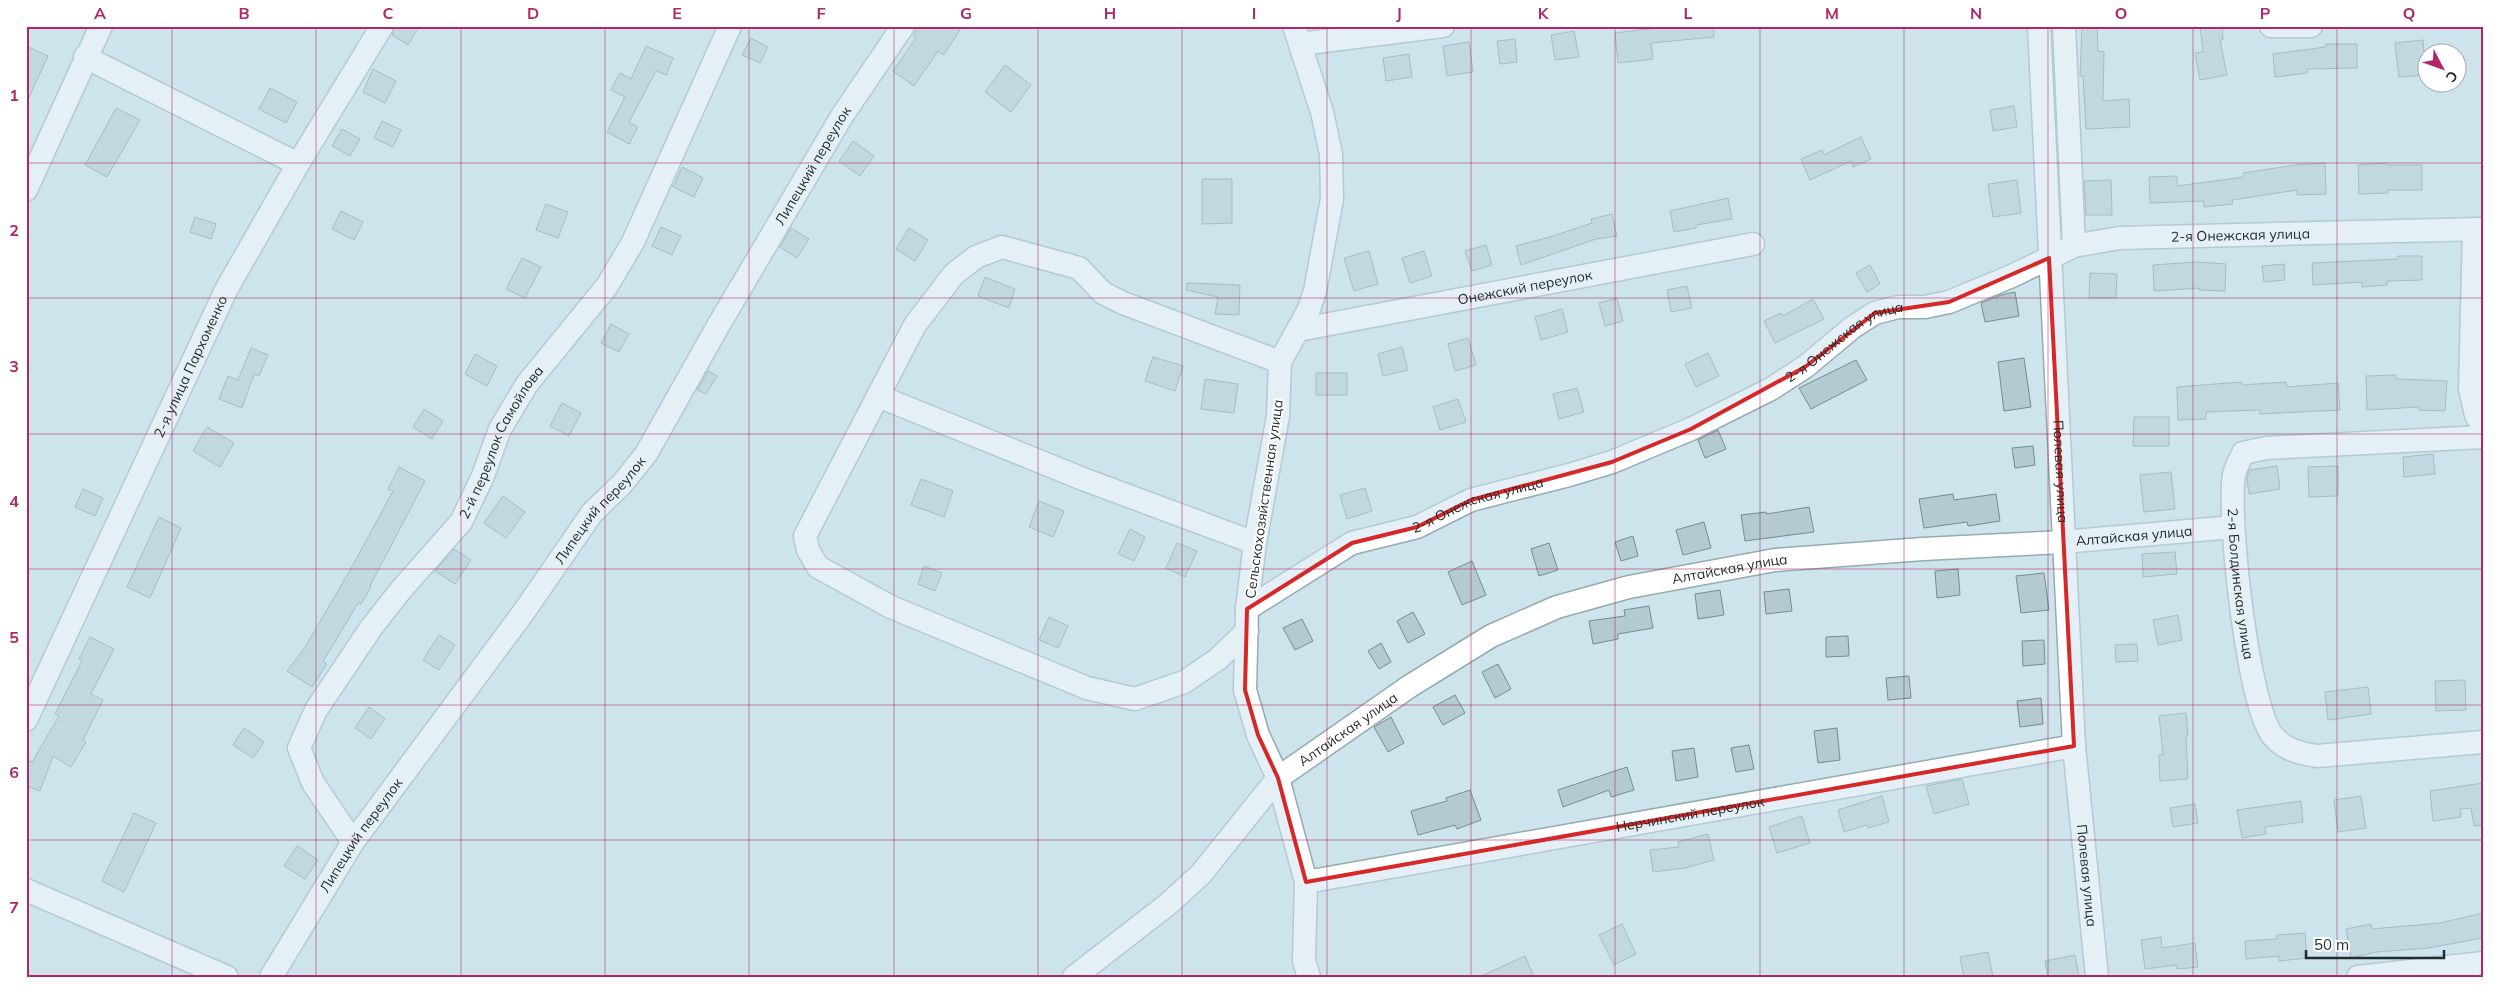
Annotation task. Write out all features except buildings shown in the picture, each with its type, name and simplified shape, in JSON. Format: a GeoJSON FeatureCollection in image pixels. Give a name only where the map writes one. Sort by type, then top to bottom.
{"type":"FeatureCollection","features":[{"type":"Feature","properties":{"kind":"street"},"geometry":{"type":"LineString","coordinates":[[26,190],[85,57],[101,26]]}},
{"type":"Feature","properties":{"kind":"street","name":"2-я улица Пархоменко"},"geometry":{"type":"LineString","coordinates":[[26,720],[226,290],[298,164],[382,26]]}},
{"type":"Feature","properties":{"kind":"street","name":"2-й переулок Самойлова"},"geometry":{"type":"LineString","coordinates":[[353,842],[313,783],[299,748],[316,710],[371,628],[461,522],[483,476],[500,429],[509,414],[528,384],[607,286],[633,242],[730,26]]}},
{"type":"Feature","properties":{"kind":"street","name":"Липецкий переулок"},"geometry":{"type":"LineString","coordinates":[[271,977],[353,842],[524,612],[592,513],[622,484],[646,454],[718,326],[842,116],[903,26]]}},
{"type":"Feature","properties":{"kind":"street"},"geometry":{"type":"LineString","coordinates":[[1297,35],[1442,26]]}},
{"type":"Feature","properties":{"kind":"street","name":"Полевая улица"},"geometry":{"type":"LineString","coordinates":[[2039,26],[2074,746],[2098,977]]}},
{"type":"Feature","properties":{"kind":"street"},"geometry":{"type":"LineString","coordinates":[[2064,26],[2074,246]]}},
{"type":"Feature","properties":{"kind":"street"},"geometry":{"type":"LineString","coordinates":[[2271,26],[2311,26]]}},
{"type":"Feature","properties":{"kind":"street","name":"Сельскохозяйственная улица"},"geometry":{"type":"LineString","coordinates":[[1297,35],[1322,112],[1331,154],[1332,199],[1315,291],[1309,309],[1280,362],[1278,416],[1255,543],[1247,620],[1245,690],[1258,735],[1278,778],[1306,882],[1304,961],[1309,977]]}},
{"type":"Feature","properties":{"kind":"street"},"geometry":{"type":"LineString","coordinates":[[85,57],[298,164]]}},
{"type":"Feature","properties":{"kind":"street"},"geometry":{"type":"LineString","coordinates":[[2478,229],[2470,389],[2476,415],[2483,426]]}},
{"type":"Feature","properties":{"kind":"street","name":"2-я Онежская улица"},"geometry":{"type":"LineString","coordinates":[[878,396],[805,536],[808,550],[818,566],[891,607],[1087,688],[1135,699],[1184,682],[1218,659],[1247,620],[1352,544],[1417,527],[1471,500],[1569,476],[1612,462],[1691,429],[1771,389],[1805,367],[1853,326],[1875,313],[1898,307],[1925,307],[1950,302],[2074,246],[2119,238],[2478,229]]}},
{"type":"Feature","properties":{"kind":"street","name":"Онежский переулок"},"geometry":{"type":"LineString","coordinates":[[1298,330],[1753,244]]}},
{"type":"Feature","properties":{"kind":"street"},"geometry":{"type":"LineString","coordinates":[[1255,543],[1092,482],[878,396],[915,325],[954,274],[976,257],[1002,247],[1079,268],[1103,293],[1123,303],[1280,362]]}},
{"type":"Feature","properties":{"kind":"street","name":"2-я Болдинская улица"},"geometry":{"type":"LineString","coordinates":[[2483,437],[2266,448],[2243,454],[2234,474],[2233,527],[2248,663],[2261,709],[2272,736],[2291,751],[2316,756],[2483,742]]}},
{"type":"Feature","properties":{"kind":"street","name":"Алтайская улица"},"geometry":{"type":"LineString","coordinates":[[1074,977],[1168,905],[1201,874],[1278,778],[1410,686],[1491,636],[1558,607],[1629,587],[1775,560],[1923,549],[2063,542],[2233,527]]}},
{"type":"Feature","properties":{"kind":"street","name":"Нерчинский переулок"},"geometry":{"type":"LineString","coordinates":[[1306,882],[2074,746]]}},
{"type":"Feature","properties":{"kind":"street"},"geometry":{"type":"LineString","coordinates":[[26,890],[227,977]]}},
{"type":"Feature","properties":{"kind":"street"},"geometry":{"type":"LineString","coordinates":[[2358,977],[2483,963]]}},
{"type":"Feature","properties":{"kind":"highlighted area"},"geometry":{"type":"Polygon","coordinates":[[[2049,258],[2074,746],[1306,882],[1278,778],[1258,735],[1245,690],[1247,609],[1352,543],[1417,527],[1471,500],[1612,462],[1691,429],[1805,367],[1875,313],[1949,302],[2049,258]]]}}]}
